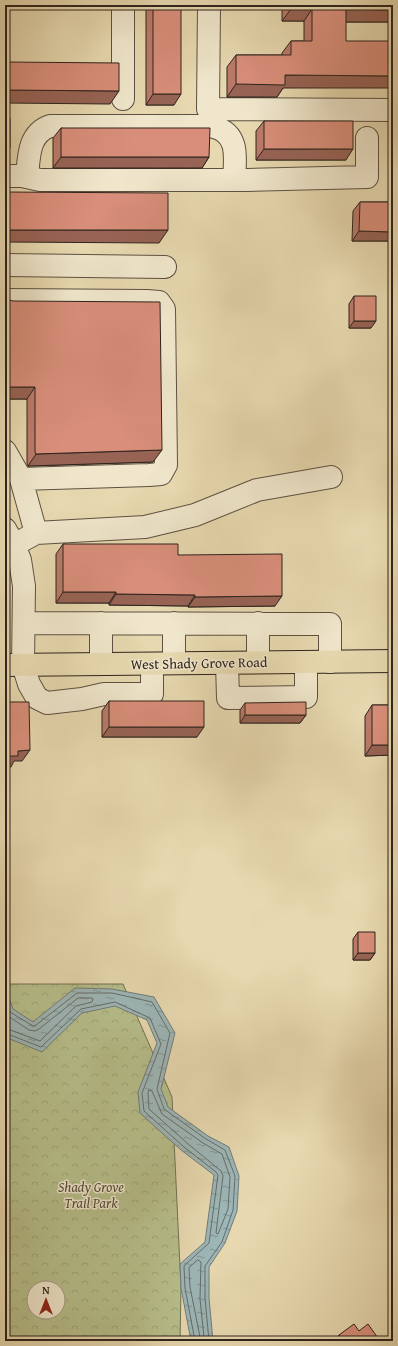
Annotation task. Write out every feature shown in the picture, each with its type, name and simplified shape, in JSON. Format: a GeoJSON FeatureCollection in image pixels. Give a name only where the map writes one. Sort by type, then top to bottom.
{"type":"FeatureCollection","features":[{"type":"Feature","properties":{"kind":"main road","name":"West Shady Grove Road"},"geometry":{"type":"LineString","coordinates":[[14,665],[393,661]]}},
{"type":"Feature","properties":{"kind":"street"},"geometry":{"type":"LineString","coordinates":[[123,5],[123,99]]}},
{"type":"Feature","properties":{"kind":"street"},"geometry":{"type":"LineString","coordinates":[[209,5],[208,108],[393,110]]}},
{"type":"Feature","properties":{"kind":"street"},"geometry":{"type":"LineString","coordinates":[[27,177],[30,148],[35,136],[42,129],[50,126],[198,126],[214,127],[225,132],[233,142],[235,154],[234,180]]}},
{"type":"Feature","properties":{"kind":"street"},"geometry":{"type":"LineString","coordinates":[[5,176],[27,177],[40,180],[234,180],[368,177],[368,138]]}},
{"type":"Feature","properties":{"kind":"street"},"geometry":{"type":"LineString","coordinates":[[5,265],[165,266]]}},
{"type":"Feature","properties":{"kind":"street"},"geometry":{"type":"LineString","coordinates":[[5,300],[147,301],[159,302],[164,309],[166,465],[161,474],[149,476],[21,479]]}},
{"type":"Feature","properties":{"kind":"street"},"geometry":{"type":"LineString","coordinates":[[5,451],[21,479],[36,533]]}},
{"type":"Feature","properties":{"kind":"street"},"geometry":{"type":"LineString","coordinates":[[152,664],[152,694],[104,694],[82,699],[47,703],[37,698],[29,684],[14,665],[24,624],[24,586],[20,560],[9,537],[36,533],[145,527],[195,515],[257,490],[331,477]]}},
{"type":"Feature","properties":{"kind":"street"},"geometry":{"type":"LineString","coordinates":[[24,624],[330,624],[330,662]]}},
{"type":"Feature","properties":{"kind":"street"},"geometry":{"type":"LineString","coordinates":[[101,624],[101,664]]}},
{"type":"Feature","properties":{"kind":"street"},"geometry":{"type":"LineString","coordinates":[[174,624],[174,663]]}},
{"type":"Feature","properties":{"kind":"street"},"geometry":{"type":"LineString","coordinates":[[258,624],[258,662]]}},
{"type":"Feature","properties":{"kind":"street"},"geometry":{"type":"LineString","coordinates":[[228,663],[228,698],[275,698],[306,697],[306,662]]}},
{"type":"Feature","properties":{"kind":"green space","name":"Shady Grove Trail Park"},"geometry":{"type":"Polygon","coordinates":[[[5,984],[123,984],[172,1097],[181,1288],[180,1341],[5,1341],[5,984]]]}},
{"type":"Feature","properties":{"kind":"water"},"geometry":{"type":"Polygon","coordinates":[[[5,987],[13,1009],[33,1022],[75,988],[112,989],[154,997],[175,1033],[161,1089],[168,1107],[208,1136],[229,1147],[239,1176],[237,1211],[225,1243],[209,1267],[209,1298],[213,1341],[191,1341],[181,1288],[180,1264],[205,1242],[214,1175],[181,1150],[140,1113],[138,1092],[157,1043],[147,1020],[115,1006],[82,1013],[42,1052],[5,1037],[5,987]]]}},
{"type":"Feature","properties":{"kind":"building"},"geometry":{"type":"Polygon","coordinates":[[[153,5],[181,5],[181,94],[153,94],[153,5]]]}},
{"type":"Feature","properties":{"kind":"building"},"geometry":{"type":"Polygon","coordinates":[[[291,5],[393,5],[393,10],[346,9],[346,41],[393,41],[393,76],[285,75],[285,85],[236,84],[236,55],[291,55],[291,41],[312,41],[312,9],[291,9],[291,5]]]}},
{"type":"Feature","properties":{"kind":"building"},"geometry":{"type":"Polygon","coordinates":[[[5,62],[119,63],[119,91],[5,90],[5,62]]]}},
{"type":"Feature","properties":{"kind":"building"},"geometry":{"type":"Polygon","coordinates":[[[5,118],[10,118],[10,148],[5,148],[5,118]]]}},
{"type":"Feature","properties":{"kind":"building"},"geometry":{"type":"Polygon","coordinates":[[[264,121],[353,121],[353,149],[264,149],[264,121]]]}},
{"type":"Feature","properties":{"kind":"building"},"geometry":{"type":"Polygon","coordinates":[[[61,128],[210,128],[209,157],[61,157],[61,128]]]}},
{"type":"Feature","properties":{"kind":"building"},"geometry":{"type":"Polygon","coordinates":[[[5,192],[168,193],[168,230],[5,230],[5,192]]]}},
{"type":"Feature","properties":{"kind":"building"},"geometry":{"type":"Polygon","coordinates":[[[360,202],[393,202],[393,232],[359,231],[360,202]]]}},
{"type":"Feature","properties":{"kind":"building"},"geometry":{"type":"Polygon","coordinates":[[[354,296],[376,296],[376,321],[354,321],[354,296]]]}},
{"type":"Feature","properties":{"kind":"building"},"geometry":{"type":"Polygon","coordinates":[[[5,297],[13,301],[160,302],[162,450],[36,454],[35,387],[5,387],[5,297]]]}},
{"type":"Feature","properties":{"kind":"building"},"geometry":{"type":"Polygon","coordinates":[[[63,544],[178,544],[178,555],[282,554],[282,596],[195,597],[195,595],[116,594],[116,592],[63,592],[63,544]]]}},
{"type":"Feature","properties":{"kind":"building"},"geometry":{"type":"Polygon","coordinates":[[[109,701],[204,701],[204,727],[109,727],[109,701]]]}},
{"type":"Feature","properties":{"kind":"building"},"geometry":{"type":"Polygon","coordinates":[[[5,702],[29,702],[30,750],[18,751],[18,756],[5,756],[5,702]]]}},
{"type":"Feature","properties":{"kind":"building"},"geometry":{"type":"Polygon","coordinates":[[[306,702],[306,715],[245,715],[245,703],[306,702]]]}},
{"type":"Feature","properties":{"kind":"building"},"geometry":{"type":"Polygon","coordinates":[[[372,705],[393,705],[393,745],[372,745],[372,705]]]}},
{"type":"Feature","properties":{"kind":"building"},"geometry":{"type":"Polygon","coordinates":[[[358,932],[375,932],[375,953],[358,953],[358,932]]]}},
{"type":"Feature","properties":{"kind":"building"},"geometry":{"type":"Polygon","coordinates":[[[354,1324],[359,1331],[368,1324],[380,1341],[343,1341],[339,1335],[354,1324]]]}}]}
